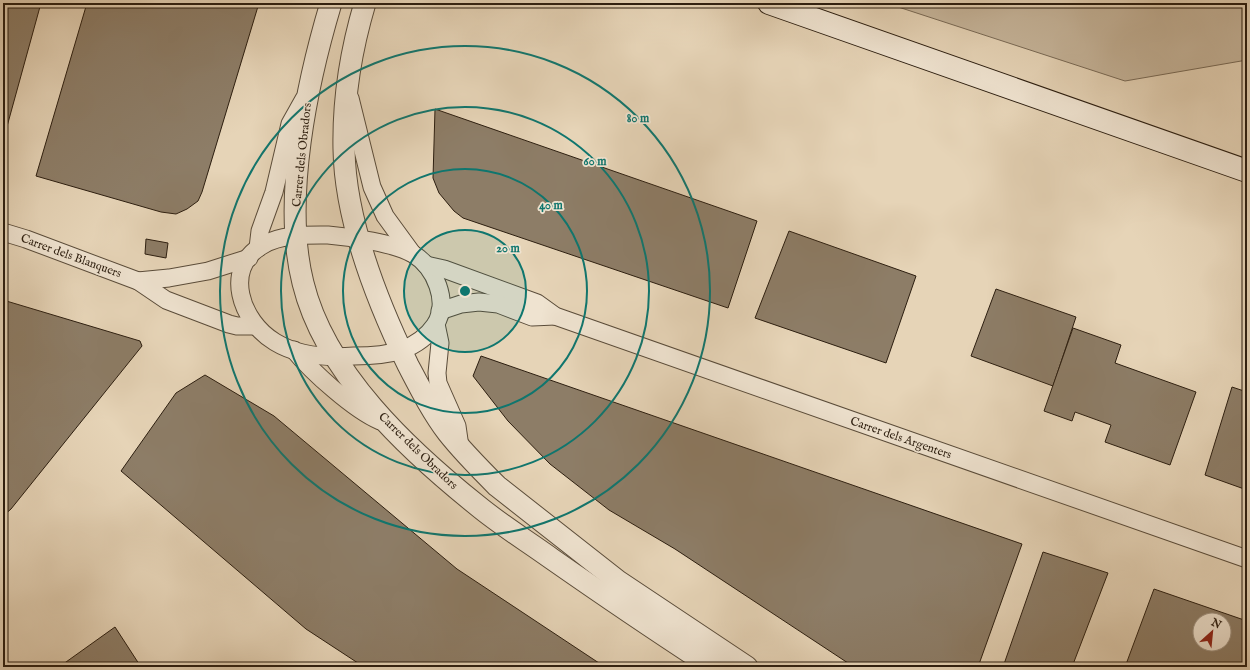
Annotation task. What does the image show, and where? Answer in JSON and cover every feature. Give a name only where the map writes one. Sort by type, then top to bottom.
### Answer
[{"type":"main road","points":[[769,3],[1247,170]]},
{"type":"street","name":"Carrer dels Obradors","points":[[331,3],[308,90],[299,160],[296,236],[302,281],[307,299],[324,338],[348,376],[388,424],[434,470],[479,508],[622,608],[712,667]]},
{"type":"street","points":[[365,3],[347,87],[344,150],[347,187],[359,240],[378,299],[421,391],[437,418],[460,447],[498,486],[539,520],[627,586],[747,667]]},
{"type":"street","points":[[347,87],[372,187],[385,216],[412,253],[426,265],[438,285],[440,343],[436,373],[438,382],[457,426],[460,447]]},
{"type":"street","name":"Carrer dels Obradors","points":[[308,90],[290,124],[274,192],[254,253],[242,274],[240,287],[241,299],[245,311],[255,326],[274,341],[294,350],[311,355],[336,357],[368,356],[401,350],[424,338],[438,317]]},
{"type":"street","name":"Carrer dels Blanquers","points":[[7,235],[138,281],[166,300],[229,324],[237,326],[255,326]]},
{"type":"street","name":"Carrer dels Blanquers","points":[[138,281],[169,278],[208,271],[254,253],[276,240],[296,236],[328,235],[383,244],[412,253]]},
{"type":"street","name":"Carrer dels Argenters","points":[[426,265],[444,269],[537,303],[555,316],[1247,559]]},
{"type":"street","name":"Carrer dels Argenters","points":[[438,317],[461,304],[479,302],[498,304],[532,317],[555,316]]},
{"type":"street","points":[[294,350],[314,373],[366,414],[388,424]]},
{"type":"street","points":[[627,586],[634,605],[730,667]]},
{"type":"shaded area","points":[[886,3],[1247,3],[1247,60],[1125,81]]},
{"type":"building","points":[[3,3],[41,3],[3,141]]},
{"type":"building","points":[[87,3],[259,3],[202,192],[198,201],[187,209],[176,214],[161,212],[36,176]]},
{"type":"building","points":[[435,109],[757,221],[728,308],[463,218],[454,211],[439,193],[433,178]]},
{"type":"building","points":[[789,231],[916,276],[886,363],[755,318]]},
{"type":"building","points":[[146,239],[168,243],[166,258],[145,254]]},
{"type":"building","points":[[996,289],[1076,317],[1053,386],[971,356]]},
{"type":"building","points":[[3,300],[140,341],[142,346],[11,509],[3,516]]},
{"type":"building","points":[[1073,328],[1121,345],[1115,363],[1196,392],[1170,465],[1105,442],[1111,425],[1075,412],[1072,421],[1044,411]]},
{"type":"building","points":[[481,356],[1022,544],[978,667],[854,667],[675,549],[609,510],[550,464],[508,421],[473,376]]},
{"type":"building","points":[[205,375],[274,416],[457,569],[605,667],[364,667],[306,629],[121,471],[176,393]]},
{"type":"building","points":[[1232,387],[1247,392],[1247,490],[1205,475]]},
{"type":"building","points":[[1043,552],[1108,573],[1072,667],[1003,667]]},
{"type":"building","points":[[1154,589],[1221,612],[1192,612],[1192,652],[1232,652],[1232,616],[1247,621],[1247,667],[1125,667]]},
{"type":"building","points":[[115,627],[141,667],[59,667]]}]
